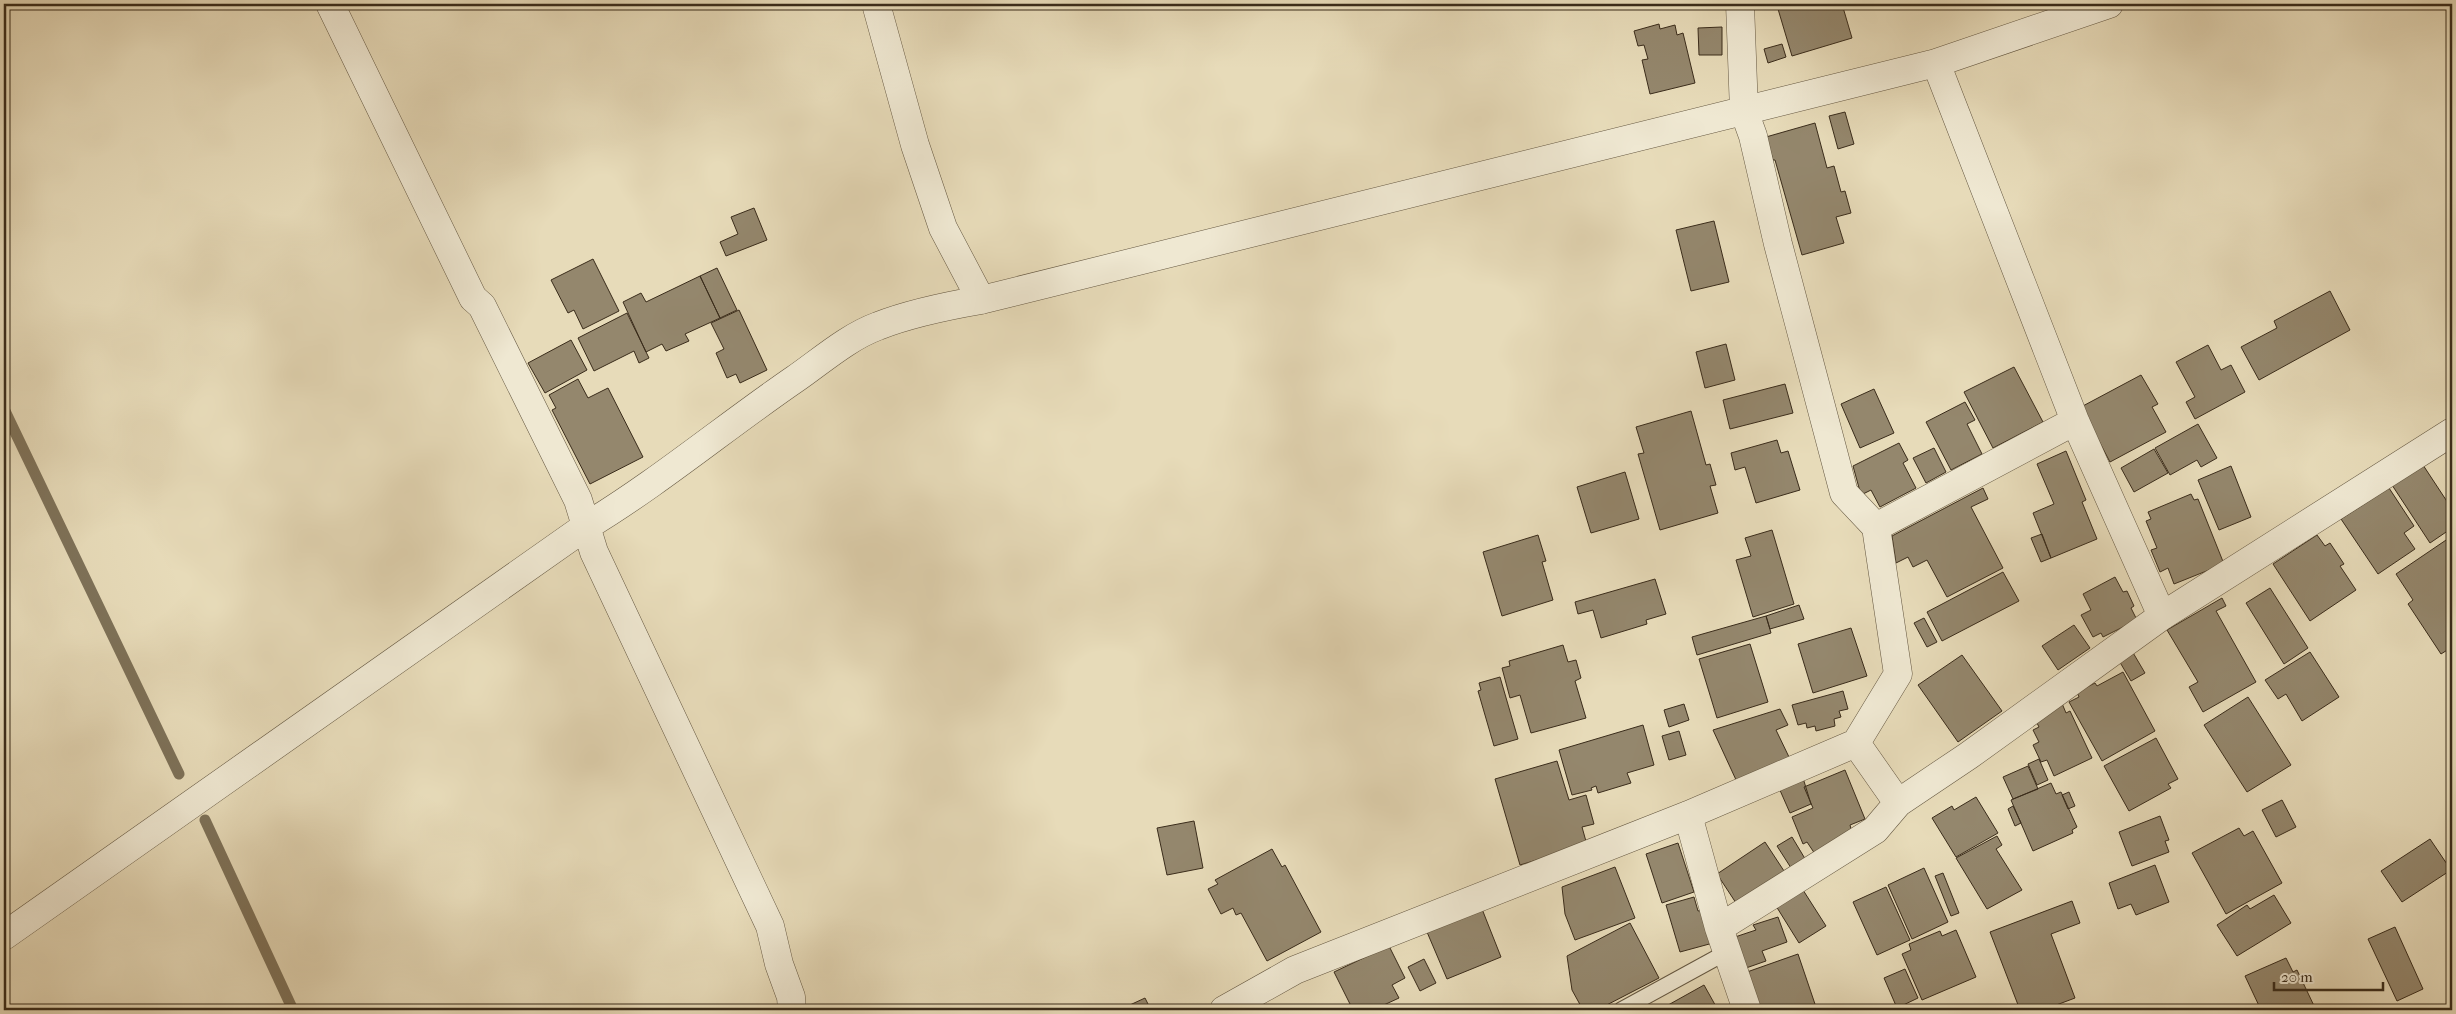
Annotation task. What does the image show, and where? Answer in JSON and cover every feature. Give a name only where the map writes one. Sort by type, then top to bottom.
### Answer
[{"type":"street","points":[[330,4],[473,298],[482,306],[578,500],[585,528],[594,552],[770,926],[779,964],[791,997],[792,1010]]},
{"type":"street","points":[[876,4],[915,145],[943,228],[981,300]]},
{"type":"street","points":[[1224,1010],[1295,970],[1688,815],[1856,743],[1898,674],[1876,527],[1844,493],[1778,244],[1753,136],[1744,111],[1740,4]]},
{"type":"street","points":[[4,936],[585,528],[610,513],[749,410],[838,349],[877,326],[942,307],[981,300],[1936,63],[2109,4]]},
{"type":"street","points":[[1936,63],[2075,421],[2162,616]]},
{"type":"street","points":[[1876,527],[2075,421]]},
{"type":"street","points":[[1723,940],[1875,830],[1898,803],[1968,756],[2162,616],[2452,432]]},
{"type":"street","points":[[1856,743],[1898,803]]},
{"type":"street","points":[[1688,815],[1723,940],[1747,1010]]},
{"type":"lane","points":[[1622,1010],[1723,940]]},
{"type":"building","points":[[1783,4],[1842,4],[1852,38],[1792,56],[1778,9],[1784,7]]},
{"type":"building","points":[[1659,24],[1660,29],[1675,25],[1677,35],[1683,33],[1695,83],[1650,94],[1642,60],[1648,59],[1644,45],[1638,46],[1634,31]]},
{"type":"building","points":[[1722,27],[1722,55],[1699,55],[1698,28]]},
{"type":"building","points":[[1782,44],[1786,57],[1768,63],[1764,49]]},
{"type":"building","points":[[1845,112],[1854,144],[1838,149],[1829,116]]},
{"type":"building","points":[[1815,123],[1827,168],[1834,166],[1841,192],[1845,191],[1851,213],[1836,217],[1844,243],[1802,255],[1775,160],[1773,160],[1766,137]]},
{"type":"building","points":[[754,208],[767,240],[726,256],[720,242],[738,234],[731,217]]},
{"type":"building","points":[[1714,221],[1729,282],[1691,291],[1676,230]]},
{"type":"building","points":[[593,259],[619,311],[583,329],[574,310],[568,313],[551,280]]},
{"type":"building","points":[[717,268],[737,310],[720,318],[700,276]]},
{"type":"building","points":[[700,276],[720,318],[685,334],[689,341],[666,351],[662,344],[646,352],[623,302],[641,293],[646,302]]},
{"type":"building","points":[[2330,291],[2350,330],[2259,380],[2241,347],[2277,328],[2274,321]]},
{"type":"building","points":[[739,310],[767,370],[740,383],[736,374],[727,378],[716,353],[724,349],[711,323]]},
{"type":"building","points":[[627,313],[649,358],[639,363],[634,351],[594,371],[578,338]]},
{"type":"building","points":[[571,340],[587,370],[545,393],[528,363]]},
{"type":"building","points":[[1726,344],[1735,380],[1705,388],[1696,352]]},
{"type":"building","points":[[2208,345],[2221,370],[2231,365],[2245,392],[2195,419],[2186,402],[2195,397],[2176,362]]},
{"type":"building","points":[[2014,367],[2043,422],[1993,448],[1964,392]]},
{"type":"building","points":[[2141,375],[2158,404],[2152,407],[2166,432],[2110,462],[2081,407]]},
{"type":"building","points":[[578,379],[588,398],[608,388],[643,457],[590,484],[552,410],[556,408],[549,395]]},
{"type":"building","points":[[1785,384],[1793,413],[1730,429],[1723,400]]},
{"type":"building","points":[[1874,389],[1894,433],[1860,448],[1841,404]]},
{"type":"building","points":[[1965,402],[1975,420],[1967,424],[1982,454],[1951,470],[1926,422]]},
{"type":"building","points":[[1691,411],[1706,465],[1710,464],[1716,485],[1710,486],[1718,513],[1660,530],[1638,454],[1644,453],[1636,427]]},
{"type":"building","points":[[2198,424],[2217,458],[2201,467],[2197,460],[2170,475],[2155,448]]},
{"type":"building","points":[[1777,440],[1781,453],[1788,451],[1800,490],[1756,503],[1745,467],[1735,470],[1731,453]]},
{"type":"building","points":[[1899,443],[1908,460],[1903,463],[1916,488],[1880,507],[1871,490],[1861,495],[1853,466]]},
{"type":"building","points":[[1934,448],[1946,472],[1926,483],[1913,458]]},
{"type":"building","points":[[2154,449],[2168,473],[2134,492],[2121,468]]},
{"type":"building","points":[[2066,451],[2086,500],[2082,502],[2097,539],[2051,558],[2033,513],[2054,504],[2037,464]]},
{"type":"building","points":[[2423,465],[2452,509],[2452,528],[2430,543],[2392,485]]},
{"type":"building","points":[[2231,466],[2251,517],[2219,530],[2198,480]]},
{"type":"building","points":[[1625,472],[1639,519],[1591,533],[1577,487]]},
{"type":"building","points":[[1983,488],[1988,499],[1971,507],[2003,568],[1947,597],[1927,560],[1913,567],[1908,557],[1896,563],[1892,536]]},
{"type":"building","points":[[2389,488],[2414,526],[2404,533],[2415,549],[2378,574],[2341,519]]},
{"type":"building","points":[[2191,494],[2194,500],[2198,499],[2224,564],[2174,584],[2168,568],[2160,572],[2151,550],[2157,548],[2146,521],[2151,519],[2148,512]]},
{"type":"building","points":[[1772,530],[1794,604],[1753,617],[1736,560],[1751,556],[1745,538]]},
{"type":"building","points":[[2042,534],[2051,558],[2041,562],[2031,538]]},
{"type":"building","points":[[1538,535],[1546,561],[1542,562],[1553,600],[1502,616],[1483,552]]},
{"type":"building","points":[[2317,535],[2325,546],[2330,543],[2344,564],[2340,566],[2356,590],[2310,621],[2273,564]]},
{"type":"building","points":[[2452,536],[2452,647],[2441,654],[2408,604],[2413,600],[2396,574]]},
{"type":"building","points":[[2003,572],[2019,601],[1942,641],[1927,612]]},
{"type":"building","points":[[2115,577],[2123,592],[2127,591],[2134,606],[2131,608],[2137,620],[2103,637],[2101,633],[2093,637],[2081,615],[2091,610],[2083,594]]},
{"type":"building","points":[[1655,579],[1666,614],[1646,620],[1647,624],[1601,638],[1593,610],[1578,614],[1575,602]]},
{"type":"building","points":[[2270,588],[2308,648],[2284,664],[2246,603]]},
{"type":"building","points":[[2222,598],[2226,606],[2216,611],[2256,682],[2203,712],[2189,687],[2198,682],[2167,630]]},
{"type":"building","points":[[1799,605],[1804,619],[1770,629],[1766,616]]},
{"type":"building","points":[[1766,616],[1771,633],[1697,655],[1692,637]]},
{"type":"building","points":[[1924,618],[1937,642],[1927,647],[1914,623]]},
{"type":"building","points":[[2074,625],[2090,648],[2058,670],[2042,646]]},
{"type":"building","points":[[1851,628],[1867,676],[1813,693],[1798,644]]},
{"type":"building","points":[[1750,644],[1768,702],[1717,718],[1699,659]]},
{"type":"building","points":[[1563,645],[1568,662],[1576,660],[1581,678],[1575,681],[1586,718],[1531,733],[1520,695],[1510,698],[1502,668],[1510,666],[1509,661]]},
{"type":"building","points":[[2132,651],[2145,673],[2131,681],[2118,659]]},
{"type":"building","points":[[2310,652],[2339,697],[2302,721],[2286,694],[2278,699],[2265,680]]},
{"type":"building","points":[[1962,655],[2002,711],[1958,742],[1918,685]]},
{"type":"building","points":[[2123,672],[2155,731],[2102,761],[2069,702],[2079,697],[2077,692],[2095,683],[2097,686]]},
{"type":"building","points":[[1500,677],[1518,739],[1494,746],[1478,691],[1481,690],[1479,683]]},
{"type":"building","points":[[1843,691],[1848,709],[1839,711],[1841,717],[1834,719],[1835,726],[1816,731],[1815,726],[1807,728],[1806,723],[1798,725],[1792,705]]},
{"type":"building","points":[[2248,697],[2291,765],[2247,792],[2204,725]]},
{"type":"building","points":[[2061,701],[2066,713],[2070,711],[2092,758],[2054,776],[2047,760],[2041,762],[2033,745],[2039,742],[2033,730],[2039,727],[2035,719]]},
{"type":"building","points":[[1684,704],[1689,720],[1669,727],[1664,710]]},
{"type":"building","points":[[1780,709],[1788,725],[1776,730],[1789,757],[1737,782],[1713,730]]},
{"type":"building","points":[[1643,725],[1654,765],[1627,773],[1631,783],[1598,793],[1596,786],[1591,788],[1592,790],[1572,795],[1559,750]]},
{"type":"building","points":[[1679,731],[1686,755],[1669,760],[1662,736]]},
{"type":"building","points":[[2156,738],[2178,779],[2168,784],[2171,788],[2129,811],[2104,766]]},
{"type":"building","points":[[2039,759],[2048,780],[2037,785],[2028,764]]},
{"type":"building","points":[[1557,761],[1569,800],[1586,795],[1594,824],[1582,827],[1587,845],[1520,865],[1495,779]]},
{"type":"building","points":[[2028,766],[2038,789],[2013,799],[2003,777]]},
{"type":"building","points":[[1845,770],[1865,819],[1850,825],[1851,829],[1815,854],[1807,842],[1803,844],[1792,817],[1813,808],[1804,787]]},
{"type":"building","points":[[1803,778],[1811,804],[1790,813],[1779,788]]},
{"type":"building","points":[[2051,783],[2056,794],[2061,792],[2077,827],[2072,830],[2073,833],[2033,851],[2011,800]]},
{"type":"building","points":[[2069,792],[2075,806],[2068,809],[2062,795]]},
{"type":"building","points":[[1976,797],[1998,833],[1956,857],[1932,818],[1952,806],[1954,810]]},
{"type":"building","points":[[2282,800],[2296,827],[2276,837],[2262,810]]},
{"type":"building","points":[[2013,806],[2021,823],[2015,826],[2008,809]]},
{"type":"building","points":[[2160,816],[2169,840],[2165,841],[2169,852],[2132,866],[2119,832]]},
{"type":"building","points":[[1194,821],[1203,868],[1167,875],[1157,828]]},
{"type":"building","points":[[2239,828],[2244,836],[2253,831],[2282,883],[2226,914],[2192,853]]},
{"type":"building","points":[[1997,836],[2002,845],[1996,849],[2022,890],[1987,909],[1956,858]]},
{"type":"building","points":[[1792,837],[1807,862],[1793,871],[1777,846]]},
{"type":"building","points":[[2430,839],[2451,870],[2402,902],[2381,871]]},
{"type":"building","points":[[1765,842],[1786,874],[1738,906],[1717,874]]},
{"type":"building","points":[[1678,843],[1694,892],[1662,903],[1646,854]]},
{"type":"building","points":[[1272,849],[1282,867],[1285,865],[1321,932],[1267,961],[1241,913],[1236,915],[1233,908],[1221,914],[1208,889],[1218,884],[1215,880]]},
{"type":"building","points":[[2155,865],[2169,902],[2136,915],[2131,904],[2118,909],[2109,883]]},
{"type":"building","points":[[1615,867],[1635,918],[1575,940],[1565,914],[1562,887]]},
{"type":"building","points":[[1924,868],[1948,922],[1912,939],[1888,885]]},
{"type":"building","points":[[1943,873],[1959,913],[1951,916],[1935,876]]},
{"type":"building","points":[[1886,887],[1910,940],[1877,955],[1853,902]]},
{"type":"building","points":[[1803,890],[1826,926],[1799,943],[1776,906]]},
{"type":"building","points":[[2274,895],[2291,923],[2237,956],[2217,925],[2247,905],[2250,909]]},
{"type":"building","points":[[1694,897],[1698,911],[1703,910],[1713,943],[1680,952],[1666,905]]},
{"type":"building","points":[[2072,901],[2080,923],[2051,934],[2075,998],[2043,1010],[2020,1010],[1990,932]]},
{"type":"building","points":[[1482,909],[1501,957],[1447,979],[1427,932]]},
{"type":"building","points":[[1778,917],[1787,942],[1762,951],[1766,961],[1746,968],[1735,937],[1756,930],[1753,925]]},
{"type":"building","points":[[1630,923],[1659,978],[1597,1010],[1583,1010],[1572,990],[1567,956]]},
{"type":"building","points":[[2395,927],[2423,989],[2397,1001],[2368,939]]},
{"type":"building","points":[[1956,930],[1976,977],[1922,1000],[1902,954],[1911,950],[1909,944],[1940,931],[1942,936]]},
{"type":"building","points":[[1389,946],[1405,978],[1392,985],[1399,998],[1373,1010],[1353,1010],[1334,972]]},
{"type":"building","points":[[1798,954],[1817,1010],[1760,1010],[1747,972]]},
{"type":"building","points":[[2286,958],[2293,972],[2297,970],[2316,1010],[2261,1010],[2245,976]]},
{"type":"building","points":[[1424,959],[1436,983],[1420,991],[1408,967]]},
{"type":"building","points":[[1905,969],[1918,998],[1897,1008],[1884,978]]},
{"type":"building","points":[[1704,985],[1718,1010],[1661,1009]]},
{"type":"building","points":[[1145,998],[1151,1010],[1119,1010]]},
{"type":"waterway","points":[[4,409],[179,774]]},
{"type":"waterway","points":[[205,820],[293,1010]]}]
